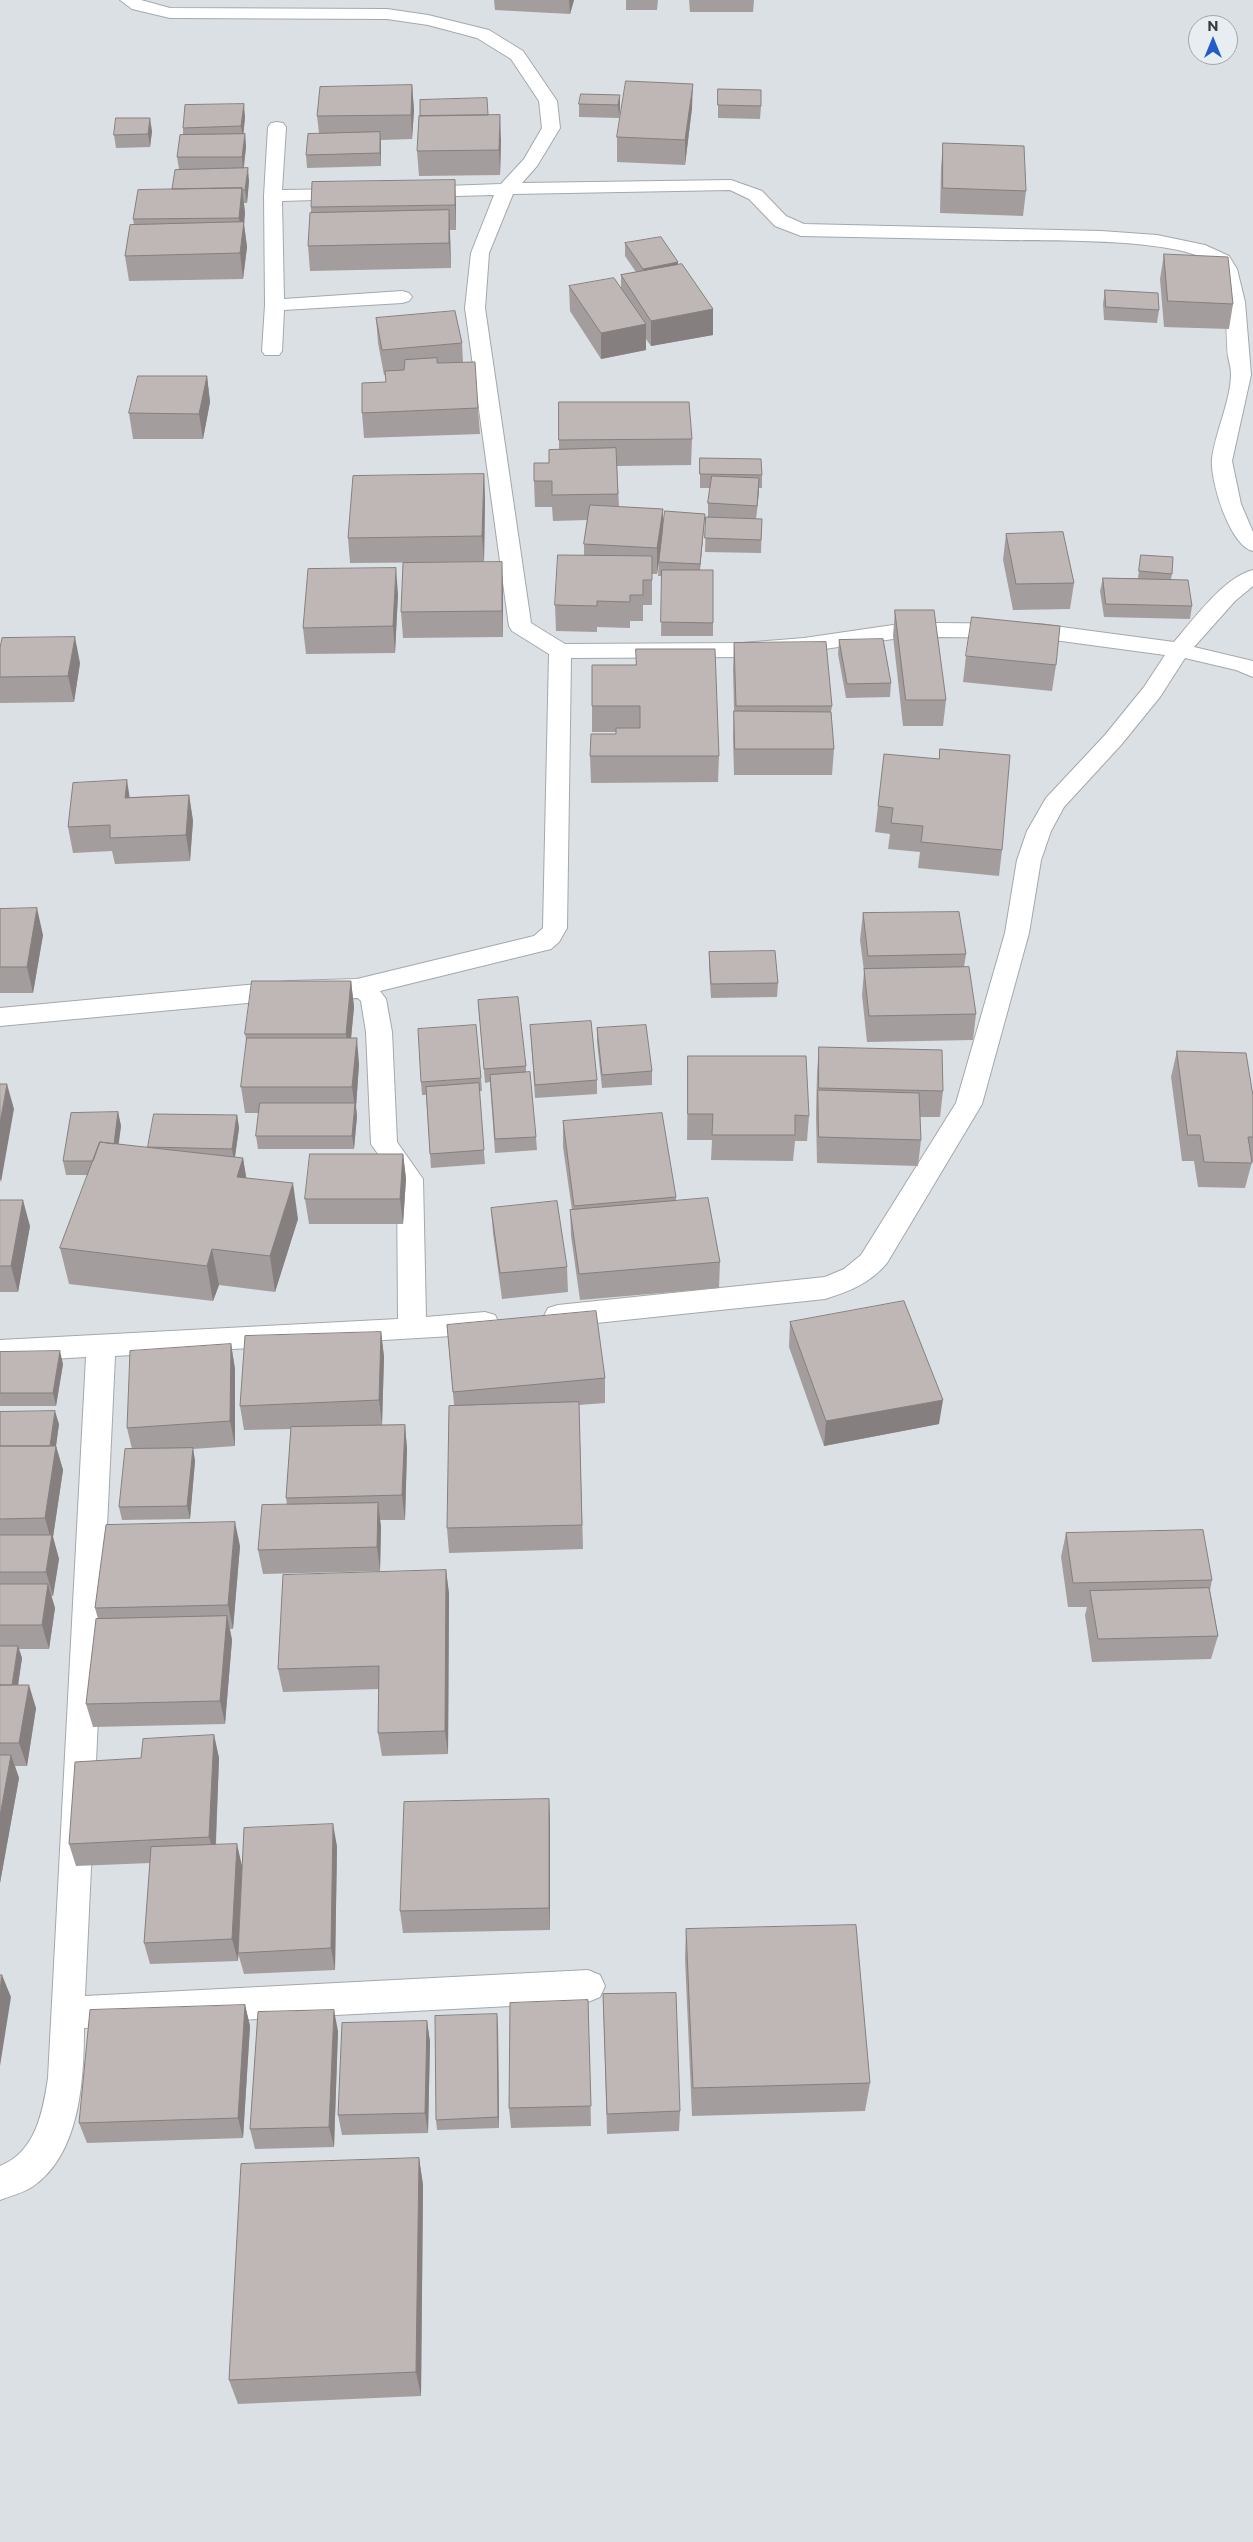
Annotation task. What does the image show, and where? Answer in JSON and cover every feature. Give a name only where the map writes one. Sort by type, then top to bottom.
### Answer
[{"type":"street","points":[[128,0],[138,5],[170,13],[387,14],[428,20],[483,34],[517,55],[548,101],[551,128],[531,162],[505,190],[480,253],[475,308],[520,626],[560,651],[742,650],[804,645],[894,632],[938,630],[1039,631],[1179,650],[1243,665],[1253,670]]},
{"type":"street","points":[[272,351],[275,306],[273,196],[277,127]]},
{"type":"street","points":[[399,193],[588,186],[731,185],[747,189],[762,198],[780,221],[801,230],[1102,237],[1157,241],[1198,249],[1222,260],[1228,269],[1235,302],[1241,375],[1222,461],[1231,504],[1242,533],[1253,545]]},
{"type":"street","points":[[273,196],[370,194]]},
{"type":"street","points":[[275,306],[402,297]]},
{"type":"street","points":[[536,1318],[825,1288],[847,1281],[865,1271],[877,1256],[970,1104],[1017,933],[1029,860],[1039,831],[1054,803],[1113,740],[1141,706],[1179,650],[1227,596],[1253,576]]},
{"type":"street","points":[[0,1017],[290,990],[357,988],[542,943],[555,928],[560,651]]},
{"type":"street","points":[[357,988],[367,992],[373,999],[379,1032],[384,1144],[410,1178],[412,1329]]},
{"type":"street","points":[[0,1351],[412,1329],[507,1321]]},
{"type":"street","points":[[0,2183],[21,2175],[42,2154],[54,2133],[67,2072],[67,2013],[101,1345]]},
{"type":"street","points":[[67,2013],[588,1986]]},
{"type":"building","points":[[626,81],[693,84],[685,140],[617,137]]},
{"type":"building","points":[[412,85],[411,115],[317,116],[320,87]]},
{"type":"building","points":[[718,89],[761,90],[761,106],[718,105]]},
{"type":"building","points":[[581,94],[620,95],[618,105],[579,104]]},
{"type":"building","points":[[487,98],[488,115],[420,116],[420,100]]},
{"type":"building","points":[[244,104],[241,126],[183,128],[185,105]]},
{"type":"building","points":[[500,115],[499,150],[417,151],[419,116]]},
{"type":"building","points":[[116,118],[150,118],[148,134],[114,135]]},
{"type":"building","points":[[380,132],[380,153],[306,155],[308,134]]},
{"type":"building","points":[[245,134],[242,157],[177,157],[180,135]]},
{"type":"building","points":[[943,143],[1024,146],[1026,191],[943,188]]},
{"type":"building","points":[[248,168],[245,190],[242,190],[242,188],[172,189],[175,170]]},
{"type":"building","points":[[455,180],[455,205],[311,207],[312,182]]},
{"type":"building","points":[[242,188],[239,218],[133,219],[138,190]]},
{"type":"building","points":[[449,210],[449,243],[308,246],[310,213]]},
{"type":"building","points":[[244,222],[240,253],[125,256],[130,225]]},
{"type":"building","points":[[661,237],[678,262],[643,269],[625,243]]},
{"type":"building","points":[[1164,254],[1228,257],[1233,304],[1168,301]]},
{"type":"building","points":[[682,264],[713,309],[651,321],[621,275]]},
{"type":"building","points":[[614,278],[646,324],[601,333],[569,286]]},
{"type":"building","points":[[1105,290],[1158,293],[1159,310],[1106,307]]},
{"type":"building","points":[[455,311],[462,343],[382,350],[376,318]]},
{"type":"building","points":[[437,358],[437,363],[475,362],[478,408],[362,413],[362,383],[386,382],[385,371],[404,370],[405,360]]},
{"type":"building","points":[[138,376],[207,376],[199,414],[129,413]]},
{"type":"building","points":[[559,402],[689,402],[692,439],[559,440]]},
{"type":"building","points":[[616,448],[618,494],[552,495],[552,481],[534,481],[534,463],[549,463],[549,450]]},
{"type":"building","points":[[700,458],[761,459],[762,475],[700,474]]},
{"type":"building","points":[[484,474],[482,536],[348,538],[353,476]]},
{"type":"building","points":[[712,476],[759,478],[757,506],[708,503]]},
{"type":"building","points":[[590,505],[663,509],[657,548],[584,544]]},
{"type":"building","points":[[665,511],[705,514],[700,564],[659,562]]},
{"type":"building","points":[[706,517],[762,519],[761,540],[705,538]]},
{"type":"building","points":[[1063,532],[1074,583],[1016,584],[1006,534]]},
{"type":"building","points":[[558,555],[652,556],[652,580],[643,580],[643,595],[630,595],[630,602],[597,601],[597,606],[555,605]]},
{"type":"building","points":[[1141,555],[1173,557],[1172,574],[1139,571]]},
{"type":"building","points":[[502,562],[502,611],[401,612],[403,563]]},
{"type":"building","points":[[396,568],[393,626],[303,628],[308,569]]},
{"type":"building","points":[[662,570],[713,570],[713,623],[661,622]]},
{"type":"building","points":[[1103,578],[1188,580],[1192,606],[1106,604]]},
{"type":"building","points":[[895,610],[934,610],[946,700],[906,700]]},
{"type":"building","points":[[972,617],[1060,626],[1056,665],[966,656]]},
{"type":"building","points":[[75,637],[68,676],[0,677],[2,638]]},
{"type":"building","points":[[883,639],[891,683],[847,684],[839,640]]},
{"type":"building","points":[[826,642],[832,706],[736,706],[734,643]]},
{"type":"building","points":[[636,649],[715,649],[719,756],[590,756],[591,734],[616,734],[616,728],[640,728],[640,706],[592,706],[592,665],[636,665]]},
{"type":"building","points":[[734,711],[831,712],[834,749],[735,749]]},
{"type":"building","points":[[940,749],[1010,755],[1002,850],[921,842],[923,826],[891,823],[893,808],[878,806],[884,754],[939,759]]},
{"type":"building","points":[[127,780],[125,798],[189,795],[186,835],[110,838],[110,825],[68,827],[73,783]]},
{"type":"building","points":[[37,908],[27,967],[0,967],[0,909]]},
{"type":"building","points":[[959,912],[966,954],[868,956],[863,913]]},
{"type":"building","points":[[775,951],[778,983],[711,984],[709,952]]},
{"type":"building","points":[[969,967],[976,1014],[869,1016],[864,969]]},
{"type":"building","points":[[252,981],[351,981],[346,1034],[245,1034]]},
{"type":"building","points":[[518,997],[526,1066],[484,1069],[478,1000]]},
{"type":"building","points":[[591,1021],[597,1080],[535,1085],[530,1025]]},
{"type":"building","points":[[476,1025],[481,1078],[421,1082],[418,1029]]},
{"type":"building","points":[[646,1025],[652,1071],[602,1075],[597,1028]]},
{"type":"building","points":[[247,1038],[357,1038],[352,1087],[241,1087]]},
{"type":"building","points":[[819,1047],[942,1050],[943,1091],[819,1088]]},
{"type":"building","points":[[1177,1051],[1246,1053],[1253,1096],[1253,1137],[1248,1137],[1252,1163],[1204,1162],[1200,1135],[1188,1135]]},
{"type":"building","points":[[688,1056],[806,1056],[809,1116],[795,1115],[795,1135],[712,1135],[713,1114],[688,1114]]},
{"type":"building","points":[[530,1072],[536,1137],[495,1139],[490,1075]]},
{"type":"building","points":[[479,1083],[484,1150],[430,1154],[426,1087]]},
{"type":"building","points":[[0,1084],[7,1084],[0,1123]]},
{"type":"building","points":[[818,1090],[919,1093],[921,1140],[819,1137]]},
{"type":"building","points":[[260,1103],[355,1103],[352,1136],[256,1136]]},
{"type":"building","points":[[118,1112],[114,1144],[100,1142],[93,1161],[63,1161],[71,1113]]},
{"type":"building","points":[[662,1113],[676,1197],[574,1206],[563,1121]]},
{"type":"building","points":[[154,1114],[237,1115],[232,1149],[148,1147]]},
{"type":"building","points":[[100,1142],[243,1158],[237,1177],[293,1183],[270,1256],[212,1249],[207,1266],[60,1248]]},
{"type":"building","points":[[310,1154],[403,1154],[400,1199],[305,1199]]},
{"type":"building","points":[[708,1198],[720,1262],[579,1274],[570,1210]]},
{"type":"building","points":[[0,1200],[23,1200],[11,1266],[0,1266]]},
{"type":"building","points":[[557,1201],[567,1267],[500,1273],[491,1208]]},
{"type":"building","points":[[904,1301],[943,1400],[826,1421],[790,1322]]},
{"type":"building","points":[[596,1311],[605,1378],[453,1392],[447,1325]]},
{"type":"building","points":[[381,1332],[379,1400],[240,1406],[245,1336]]},
{"type":"building","points":[[231,1344],[230,1421],[127,1428],[130,1351]]},
{"type":"building","points":[[60,1351],[53,1393],[0,1393],[0,1352]]},
{"type":"building","points":[[579,1402],[582,1525],[447,1528],[449,1406]]},
{"type":"building","points":[[55,1411],[50,1446],[0,1446],[0,1412]]},
{"type":"building","points":[[405,1425],[402,1495],[286,1498],[291,1427]]},
{"type":"building","points":[[0,1446],[56,1446],[45,1518],[0,1519]]},
{"type":"building","points":[[193,1448],[187,1506],[119,1507],[125,1449]]},
{"type":"building","points":[[378,1503],[377,1547],[258,1550],[262,1505]]},
{"type":"building","points":[[235,1522],[228,1605],[95,1608],[106,1525]]},
{"type":"building","points":[[1203,1530],[1212,1580],[1073,1583],[1066,1533]]},
{"type":"building","points":[[0,1535],[52,1535],[46,1572],[0,1572]]},
{"type":"building","points":[[446,1570],[445,1731],[378,1733],[379,1666],[278,1669],[283,1575]]},
{"type":"building","points":[[0,1584],[48,1584],[42,1625],[0,1625]]},
{"type":"building","points":[[1209,1588],[1218,1636],[1098,1639],[1090,1591]]},
{"type":"building","points":[[227,1616],[220,1701],[86,1704],[96,1619]]},
{"type":"building","points":[[0,1646],[18,1646],[12,1685],[0,1685]]},
{"type":"building","points":[[0,1685],[29,1685],[19,1743],[0,1743]]},
{"type":"building","points":[[214,1735],[209,1837],[69,1844],[75,1762],[141,1758],[143,1739]]},
{"type":"building","points":[[0,1755],[11,1755],[0,1816]]},
{"type":"building","points":[[549,1799],[549,1908],[400,1911],[404,1802]]},
{"type":"building","points":[[333,1824],[331,1948],[238,1953],[244,1828]]},
{"type":"building","points":[[237,1844],[232,1939],[144,1943],[151,1847]]},
{"type":"building","points":[[856,1925],[870,2083],[693,2088],[686,1929]]},
{"type":"building","points":[[676,1993],[680,2111],[607,2114],[603,1994]]},
{"type":"building","points":[[588,2000],[591,2106],[509,2108],[510,2003]]},
{"type":"building","points":[[245,2005],[238,2118],[79,2123],[90,2010]]},
{"type":"building","points":[[334,2010],[329,2127],[250,2129],[258,2012]]},
{"type":"building","points":[[497,2014],[498,2117],[436,2120],[435,2016]]},
{"type":"building","points":[[427,2021],[425,2113],[338,2115],[342,2023]]},
{"type":"building","points":[[419,2158],[416,2372],[229,2380],[241,2164]]}]
